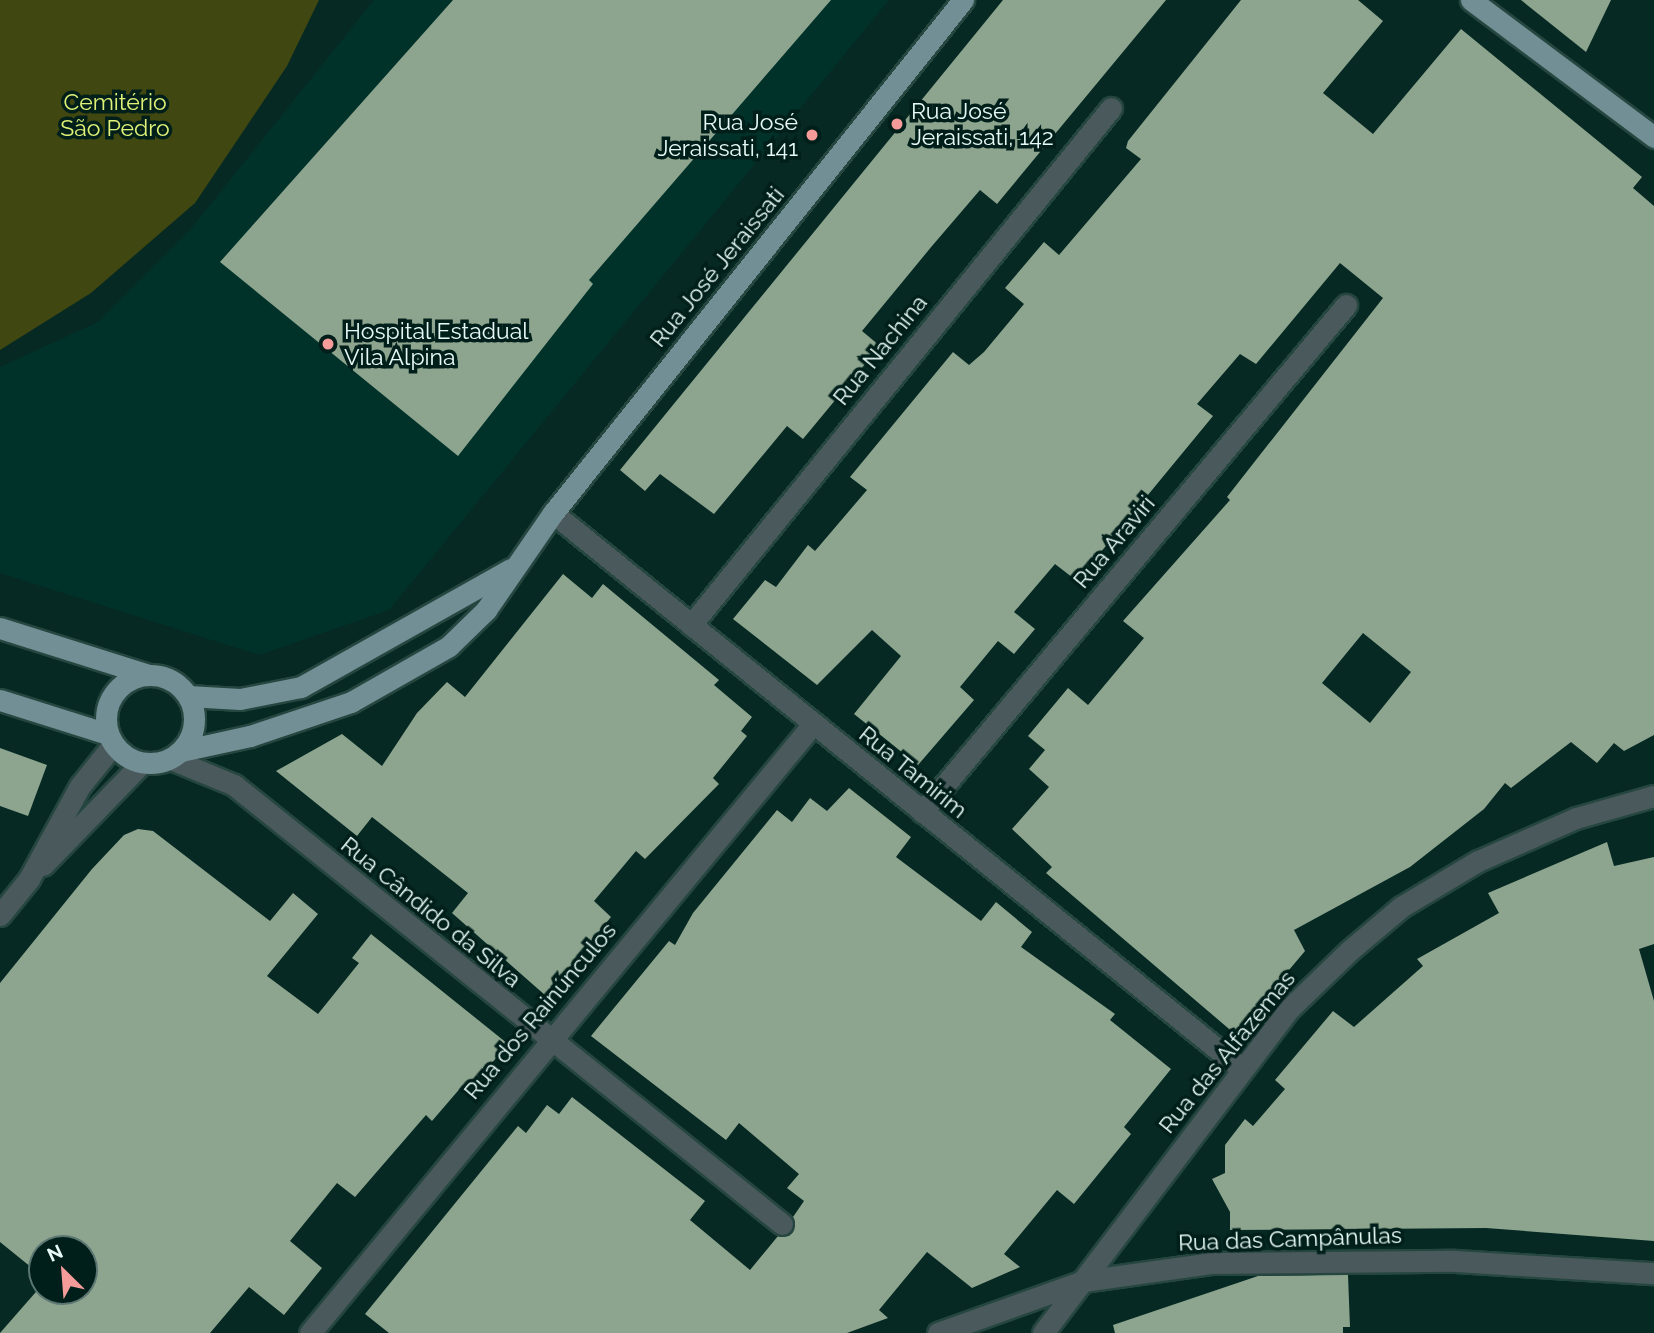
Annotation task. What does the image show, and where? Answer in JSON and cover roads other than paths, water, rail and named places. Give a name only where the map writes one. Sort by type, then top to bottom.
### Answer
[{"type":"main road","name":"Rua José Jeraissati","points":[[176,755],[250,736],[351,702],[449,646],[486,610],[512,568],[554,513],[963,0]]},
{"type":"main road","points":[[1471,0],[1654,137]]},
{"type":"main road","points":[[0,628],[149,675],[164,677],[188,696],[240,699],[301,687],[512,568]]},
{"type":"main road","points":[[111,740],[107,706],[113,694],[149,675]]},
{"type":"main road","points":[[0,700],[111,740],[142,763],[176,755],[195,724],[188,696]]},
{"type":"street","name":"Rua Nachina","points":[[691,625],[1111,108]]},
{"type":"street","name":"Rua Araviri","points":[[922,812],[1346,305]]},
{"type":"street","name":"Rua Tamirim","points":[[554,513],[812,725],[1242,1069]]},
{"type":"street","name":"Rua dos Rainúnculos","points":[[310,1333],[548,1041],[812,725]]},
{"type":"street","points":[[29,879],[80,786],[111,740]]},
{"type":"street","name":"Rua Cândido da Silva","points":[[176,755],[234,785],[548,1041],[782,1224]]},
{"type":"street","points":[[0,915],[29,879],[142,763]]},
{"type":"street","name":"Rua das Alfazemas","points":[[1043,1333],[1289,1009],[1401,907],[1478,860],[1576,818],[1654,796]]},
{"type":"street","name":"Rua das Campânulas","points":[[938,1333],[1083,1281],[1211,1263],[1455,1261],[1654,1273]]},
{"type":"place","name":"Rua José Jeraissati, 142","points":[[897,124]]},
{"type":"place","name":"Rua José Jeraissati, 141","points":[[812,135]]},
{"type":"place","name":"Hospital Estadual Vila Alpina","points":[[328,344]]},
{"type":"park label","name":"Cemitério São Pedro","points":[[115,115]]}]
